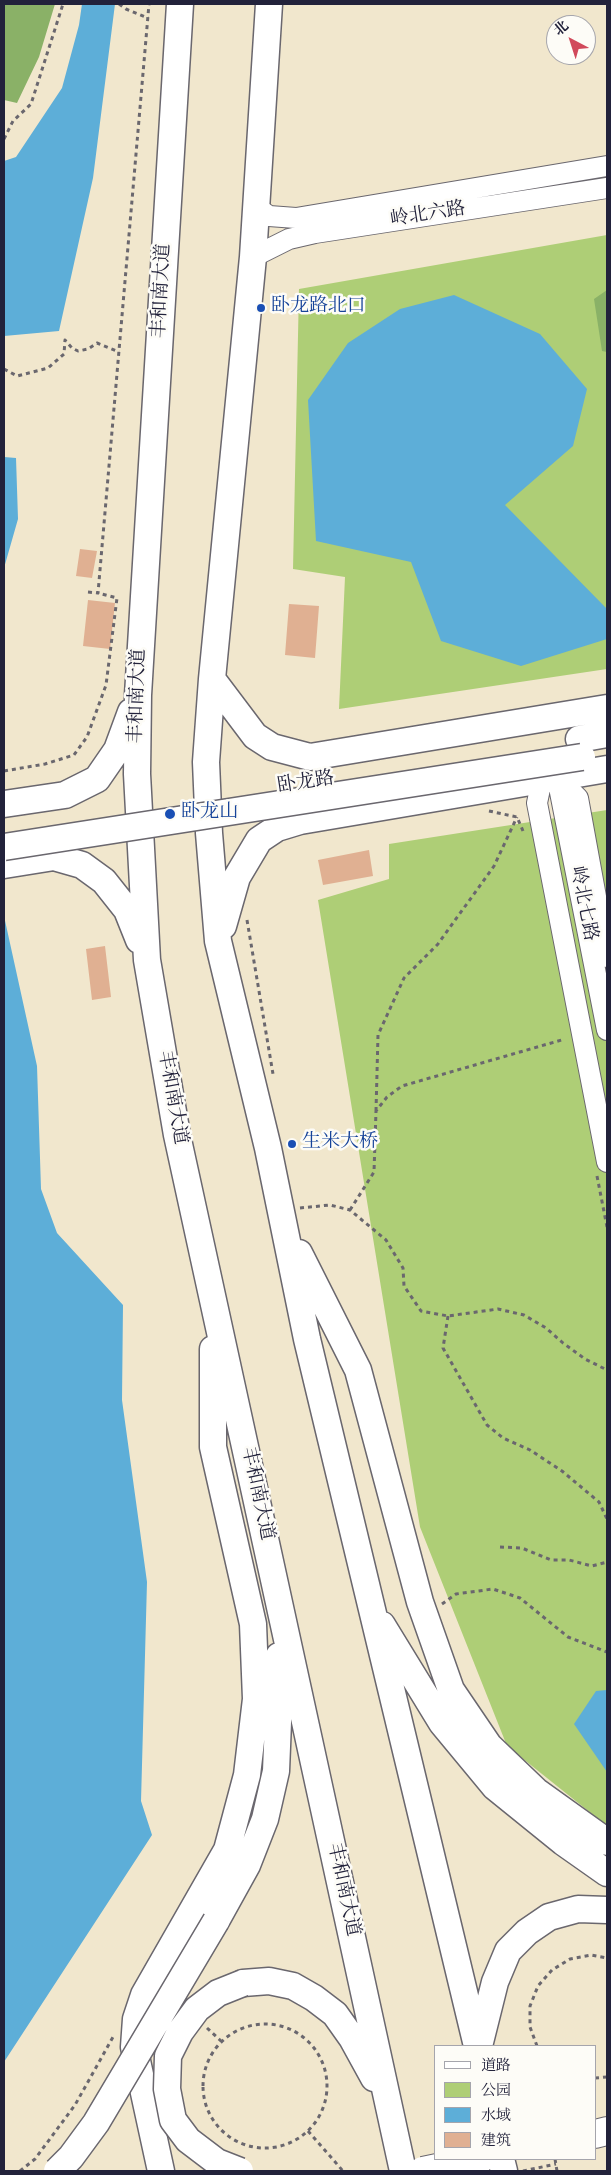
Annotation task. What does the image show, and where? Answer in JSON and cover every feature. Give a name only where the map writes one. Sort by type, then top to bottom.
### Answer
[{"type":"highway","points":[[423,2171],[475,2160]]},
{"type":"main road","name":"丰和南大道","points":[[180,4],[138,695],[137,774],[147,960],[177,1135],[403,2171]]},
{"type":"main road","points":[[269,4],[253,258],[212,679],[206,762],[209,834],[218,941],[290,1216],[307,1339],[478,2045]]},
{"type":"main road","name":"卧龙路","points":[[212,679],[255,736],[272,747],[310,757],[607,708]]},
{"type":"main road","points":[[4,804],[64,795],[96,779],[117,750],[138,695]]},
{"type":"main road","name":"卧龙路","points":[[4,846],[580,748],[607,734]]},
{"type":"main road","name":"卧龙路","points":[[4,831],[580,748],[607,752]]},
{"type":"main road","name":"卧龙路","points":[[218,941],[237,877],[259,840],[276,828],[300,821],[607,770]]},
{"type":"main road","points":[[4,865],[54,857],[82,865],[104,881],[127,910],[147,960]]},
{"type":"main road","points":[[290,1216],[358,1370],[425,1617],[452,1690],[489,1746],[536,1791],[607,1842]]},
{"type":"main road","points":[[161,2171],[134,2047],[136,2019],[144,1995],[227,1850],[247,1775],[256,1699],[253,1624],[213,1447],[213,1299]]},
{"type":"main road","points":[[57,2171],[96,2123],[216,1921],[247,1865],[265,1819],[276,1771],[280,1673],[268,1551]]},
{"type":"main road","points":[[370,1604],[442,1723],[495,1787],[563,1842],[607,1873]]},
{"type":"main road","points":[[478,2045],[495,1982],[508,1951],[527,1932],[549,1917],[578,1909],[607,1910]]},
{"type":"main road","points":[[240,2171],[216,2162],[188,2140],[174,2120],[167,2089],[168,2056],[180,2032],[198,2009],[218,1993],[243,1983],[269,1981],[293,1986],[314,1998],[335,2014],[352,2038],[388,2102]]},
{"type":"street","name":"岭北六路","points":[[256,207],[268,216],[296,218],[607,166]]},
{"type":"street","name":"岭北六路","points":[[253,258],[289,239],[315,233],[607,188]]},
{"type":"street","points":[[550,778],[578,798],[607,957]]},
{"type":"street","points":[[550,778],[607,1101]]},
{"type":"street","points":[[550,778],[537,804],[601,1166]]},
{"type":"street","name":"岭北七路","points":[[550,778],[607,1030]]},
{"type":"path","points":[[4,139],[13,121],[31,104],[62,4]]},
{"type":"path","points":[[119,4],[148,18]]},
{"type":"path","points":[[98,593],[149,4]]},
{"type":"path","points":[[4,369],[17,376],[48,368],[64,354],[65,340],[72,348],[78,351],[88,349],[97,343],[119,352]]},
{"type":"path","points":[[4,771],[45,764],[74,755],[87,737],[106,685],[117,598],[88,592]]},
{"type":"path","points":[[480,810],[517,816]]},
{"type":"path","points":[[517,816],[524,832]]},
{"type":"path","points":[[350,1210],[374,1172],[378,1035],[404,978],[438,944],[494,866],[517,816]]},
{"type":"path","points":[[246,917],[275,1082]]},
{"type":"path","points":[[376,1111],[387,1097],[402,1086],[568,1038],[570,1047]]},
{"type":"path","points":[[601,1166],[607,1227]]},
{"type":"path","points":[[290,1216],[330,1205],[350,1210],[386,1240],[403,1268],[404,1286],[421,1311],[448,1316],[498,1309],[524,1315],[546,1328],[585,1360],[607,1370]]},
{"type":"path","points":[[448,1316],[443,1348],[487,1426],[503,1438],[530,1450],[562,1471],[599,1502],[607,1519]]},
{"type":"path","points":[[500,1548],[522,1548],[551,1560],[569,1560],[592,1566],[607,1562]]},
{"type":"path","points":[[425,1617],[456,1594],[493,1589],[520,1598],[568,1638],[607,1652]]},
{"type":"path","points":[[537,2045],[530,2027],[530,2006],[538,1986],[552,1970],[570,1959],[591,1955],[607,1958]]},
{"type":"path","points":[[260,2024],[282,2026],[301,2035],[306,2040],[316,2051],[325,2071],[326,2092],[320,2113],[308,2130],[290,2142],[268,2148],[247,2146],[228,2136],[223,2131],[213,2120],[204,2101],[203,2079],[209,2059],[222,2041],[240,2029],[260,2024]]},
{"type":"path","points":[[20,2171],[35,2159],[75,2105],[118,2029]]},
{"type":"path","points":[[308,2130],[343,2171]]},
{"type":"path","points":[[555,2160],[557,2171]]},
{"type":"path","points":[[523,2171],[556,2164]]},
{"type":"green space","points":[[4,4],[55,4],[39,57],[17,103],[4,100]]},
{"type":"green space","points":[[607,235],[607,669],[339,709],[345,577],[293,569],[299,289]]},
{"type":"green space","points":[[607,290],[607,352],[602,351],[594,299]]},
{"type":"green space","points":[[607,810],[607,1826],[507,1746],[420,1527],[318,900],[389,879],[389,844]]},
{"type":"water","points":[[82,4],[115,4],[93,178],[59,331],[4,336],[4,161],[16,157],[62,88],[79,25]]},
{"type":"water","points":[[454,295],[540,334],[587,389],[573,446],[505,505],[607,609],[607,639],[521,666],[441,641],[411,562],[316,541],[308,400],[348,343],[400,309]]},
{"type":"water","points":[[4,457],[16,458],[18,519],[4,568]]},
{"type":"water","points":[[4,916],[37,1066],[41,1189],[57,1233],[123,1305],[122,1400],[147,1582],[141,1801],[152,1835],[4,2062]]},
{"type":"water","points":[[607,1690],[607,1772],[574,1724],[596,1691]]},
{"type":"building","points":[[80,549],[97,551],[92,578],[76,576]]},
{"type":"building","points":[[88,600],[115,603],[110,649],[83,646]]},
{"type":"building","points":[[289,604],[319,606],[315,658],[285,655]]},
{"type":"building","points":[[369,850],[373,876],[323,885],[318,860]]},
{"type":"building","points":[[105,946],[111,997],[92,1000],[86,949]]},
{"type":"place","name":"卧龙路北口","points":[[261,308]]},
{"type":"place","name":"卧龙山","points":[[170,814]]},
{"type":"place","name":"生米大桥","points":[[292,1144]]}]
